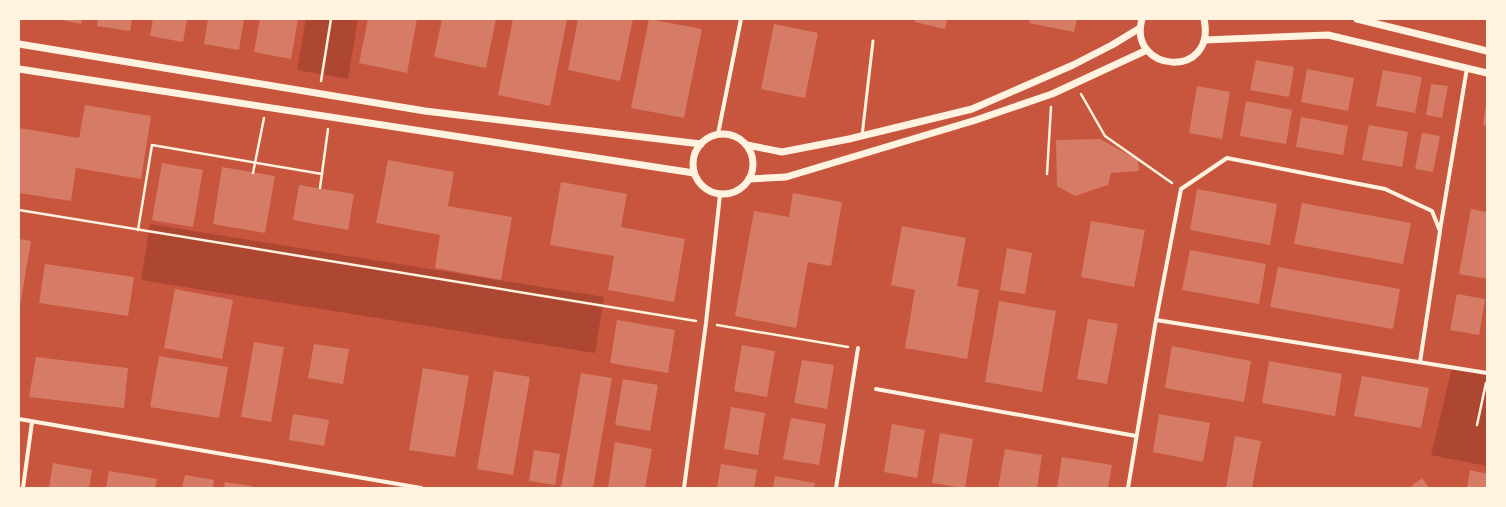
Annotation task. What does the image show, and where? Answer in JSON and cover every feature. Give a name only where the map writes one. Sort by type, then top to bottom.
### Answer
[{"type":"street","points":[[718,134],[741,19]]},
{"type":"street","points":[[1142,19],[1140,28],[1143,43],[1147,50],[1156,59],[1167,63],[1179,63],[1190,59],[1200,51],[1205,40],[1206,29],[1204,19]]},
{"type":"street","points":[[1357,19],[1487,50]]},
{"type":"street","points":[[747,146],[782,152],[862,136],[972,109],[1073,65],[1112,45],[1140,28]]},
{"type":"street","points":[[1205,40],[1328,35],[1487,74]]},
{"type":"street","points":[[19,44],[425,111],[701,144]]},
{"type":"street","points":[[749,180],[786,176],[857,156],[1052,94],[1147,50]]},
{"type":"street","points":[[1420,362],[1467,68]]},
{"type":"street","points":[[19,69],[694,173]]},
{"type":"street","points":[[718,134],[739,138],[747,146],[753,162],[749,180],[742,188],[731,194],[720,195],[708,191],[699,183],[694,173],[693,162],[695,153],[701,144],[718,134]]},
{"type":"street","points":[[1128,488],[1156,320],[1181,189],[1227,158],[1385,189],[1432,211],[1440,231]]},
{"type":"street","points":[[684,488],[706,323],[720,195]]},
{"type":"street","points":[[1156,320],[1487,373]]},
{"type":"street","points":[[836,488],[858,348]]},
{"type":"street","points":[[876,389],[1136,436]]},
{"type":"street","points":[[19,419],[421,488]]},
{"type":"street","points":[[23,488],[32,422]]},
{"type":"lane","points":[[862,136],[873,41]]},
{"type":"path","points":[[319,93],[331,19]]},
{"type":"path","points":[[1075,84],[1105,136],[1181,189]]},
{"type":"path","points":[[1046,174],[1052,94]]},
{"type":"path","points":[[253,173],[266,107]]},
{"type":"path","points":[[320,188],[330,116]]},
{"type":"path","points":[[138,230],[152,145],[322,174]]},
{"type":"path","points":[[19,210],[858,348]]},
{"type":"path","points":[[1477,425],[1487,377]]},
{"type":"shaded area","points":[[306,19],[358,19],[348,79],[297,70]]},
{"type":"shaded area","points":[[150,224],[604,297],[595,353],[141,280]]},
{"type":"shaded area","points":[[1452,368],[1487,373],[1487,466],[1431,455]]},
{"type":"building","points":[[57,19],[82,19],[81,24]]},
{"type":"building","points":[[98,19],[132,19],[130,31],[97,26]]},
{"type":"building","points":[[153,19],[187,19],[183,42],[150,36]]},
{"type":"building","points":[[208,19],[244,19],[239,50],[204,44]]},
{"type":"building","points":[[260,19],[298,19],[291,59],[254,52]]},
{"type":"building","points":[[368,19],[417,19],[407,73],[359,63]]},
{"type":"building","points":[[442,19],[496,19],[486,68],[434,57]]},
{"type":"building","points":[[513,19],[567,19],[550,106],[498,95]]},
{"type":"building","points":[[578,19],[633,19],[620,81],[568,70]]},
{"type":"building","points":[[649,19],[702,29],[684,118],[631,108]]},
{"type":"building","points":[[915,19],[947,19],[945,29],[915,22]]},
{"type":"building","points":[[1030,19],[1077,19],[1074,32],[1029,23]]},
{"type":"building","points":[[774,24],[818,33],[805,98],[761,89]]},
{"type":"building","points":[[1256,60],[1294,67],[1289,97],[1250,90]]},
{"type":"building","points":[[1307,69],[1354,78],[1348,111],[1301,102]]},
{"type":"building","points":[[1383,70],[1422,77],[1415,113],[1376,106]]},
{"type":"building","points":[[1431,84],[1448,86],[1442,118],[1426,115]]},
{"type":"building","points":[[1197,86],[1230,92],[1222,139],[1189,133]]},
{"type":"building","points":[[1246,101],[1292,110],[1286,144],[1240,136]]},
{"type":"building","points":[[1487,104],[1487,126],[1483,125]]},
{"type":"building","points":[[85,105],[151,116],[141,179],[76,168],[71,201],[19,193],[19,128],[79,138]]},
{"type":"building","points":[[1301,117],[1348,126],[1343,155],[1296,147]]},
{"type":"building","points":[[1369,125],[1408,132],[1402,167],[1362,160]]},
{"type":"building","points":[[1422,133],[1440,136],[1433,172],[1415,169]]},
{"type":"building","points":[[1100,139],[1138,160],[1139,171],[1111,173],[1108,185],[1075,196],[1057,186],[1056,140]]},
{"type":"building","points":[[388,160],[454,172],[448,206],[512,217],[501,280],[435,268],[440,235],[376,223]]},
{"type":"building","points":[[162,163],[203,170],[193,227],[152,220]]},
{"type":"building","points":[[222,167],[275,176],[265,233],[213,224]]},
{"type":"building","points":[[561,182],[627,194],[621,227],[685,239],[674,302],[608,290],[614,256],[550,245]]},
{"type":"building","points":[[299,185],[354,194],[348,230],[293,220]]},
{"type":"building","points":[[1197,189],[1277,204],[1270,245],[1190,230]]},
{"type":"building","points":[[793,193],[842,202],[831,266],[808,262],[796,328],[735,316],[754,211],[789,217]]},
{"type":"building","points":[[1302,203],[1411,223],[1403,264],[1294,244]]},
{"type":"building","points":[[1471,209],[1487,212],[1487,279],[1459,274]]},
{"type":"building","points":[[1091,221],[1145,230],[1134,287],[1081,277]]},
{"type":"building","points":[[902,226],[966,238],[957,286],[979,290],[967,359],[905,348],[915,290],[891,285]]},
{"type":"building","points":[[19,239],[31,241],[20,306],[19,306]]},
{"type":"building","points":[[1007,248],[1032,253],[1025,294],[1000,290]]},
{"type":"building","points":[[1190,250],[1266,264],[1259,304],[1182,290]]},
{"type":"building","points":[[45,264],[134,277],[128,316],[39,303]]},
{"type":"building","points":[[1278,267],[1400,289],[1393,329],[1270,307]]},
{"type":"building","points":[[175,289],[233,300],[222,359],[164,348]]},
{"type":"building","points":[[1457,294],[1485,299],[1479,335],[1450,330]]},
{"type":"building","points":[[999,301],[1056,311],[1042,392],[985,382]]},
{"type":"building","points":[[1088,319],[1118,324],[1107,384],[1077,379]]},
{"type":"building","points":[[617,320],[675,330],[668,373],[610,363]]},
{"type":"building","points":[[254,342],[284,347],[271,422],[241,417]]},
{"type":"building","points":[[314,344],[349,349],[343,384],[308,378]]},
{"type":"building","points":[[742,345],[775,351],[767,397],[734,391]]},
{"type":"building","points":[[1172,346],[1251,361],[1244,402],[1165,388]]},
{"type":"building","points":[[159,356],[228,367],[219,418],[150,407]]},
{"type":"building","points":[[36,357],[128,368],[124,408],[29,397]]},
{"type":"building","points":[[802,360],[834,365],[827,409],[794,403]]},
{"type":"building","points":[[1269,361],[1342,374],[1335,416],[1262,403]]},
{"type":"building","points":[[423,368],[469,376],[455,457],[409,450]]},
{"type":"building","points":[[494,371],[530,377],[513,475],[477,469]]},
{"type":"building","points":[[581,373],[612,378],[593,488],[561,488]]},
{"type":"building","points":[[1362,376],[1429,388],[1421,428],[1354,416]]},
{"type":"building","points":[[623,379],[658,385],[650,431],[615,425]]},
{"type":"building","points":[[731,407],[765,413],[758,455],[724,449]]},
{"type":"building","points":[[293,414],[329,420],[324,446],[289,440]]},
{"type":"building","points":[[1159,414],[1210,423],[1203,462],[1153,452]]},
{"type":"building","points":[[791,418],[826,424],[819,465],[783,459]]},
{"type":"building","points":[[892,424],[925,430],[917,478],[884,472]]},
{"type":"building","points":[[940,433],[973,439],[965,488],[932,483]]},
{"type":"building","points":[[1235,436],[1261,441],[1252,488],[1226,488]]},
{"type":"building","points":[[615,442],[652,449],[645,488],[608,488]]},
{"type":"building","points":[[1005,449],[1042,455],[1037,488],[998,488]]},
{"type":"building","points":[[534,450],[560,454],[555,485],[529,481]]},
{"type":"building","points":[[1062,457],[1112,465],[1108,488],[1057,488]]},
{"type":"building","points":[[53,463],[92,470],[89,488],[49,488]]},
{"type":"building","points":[[721,464],[757,470],[754,488],[717,488]]},
{"type":"building","points":[[1470,470],[1487,474],[1487,488],[1467,488]]},
{"type":"building","points":[[109,471],[157,479],[155,488],[106,488]]},
{"type":"building","points":[[185,475],[214,480],[213,488],[182,488]]},
{"type":"building","points":[[775,476],[815,483],[814,488],[773,488]]},
{"type":"building","points":[[1422,478],[1429,488],[1409,488]]},
{"type":"building","points":[[225,482],[252,486],[252,488],[224,488]]}]
